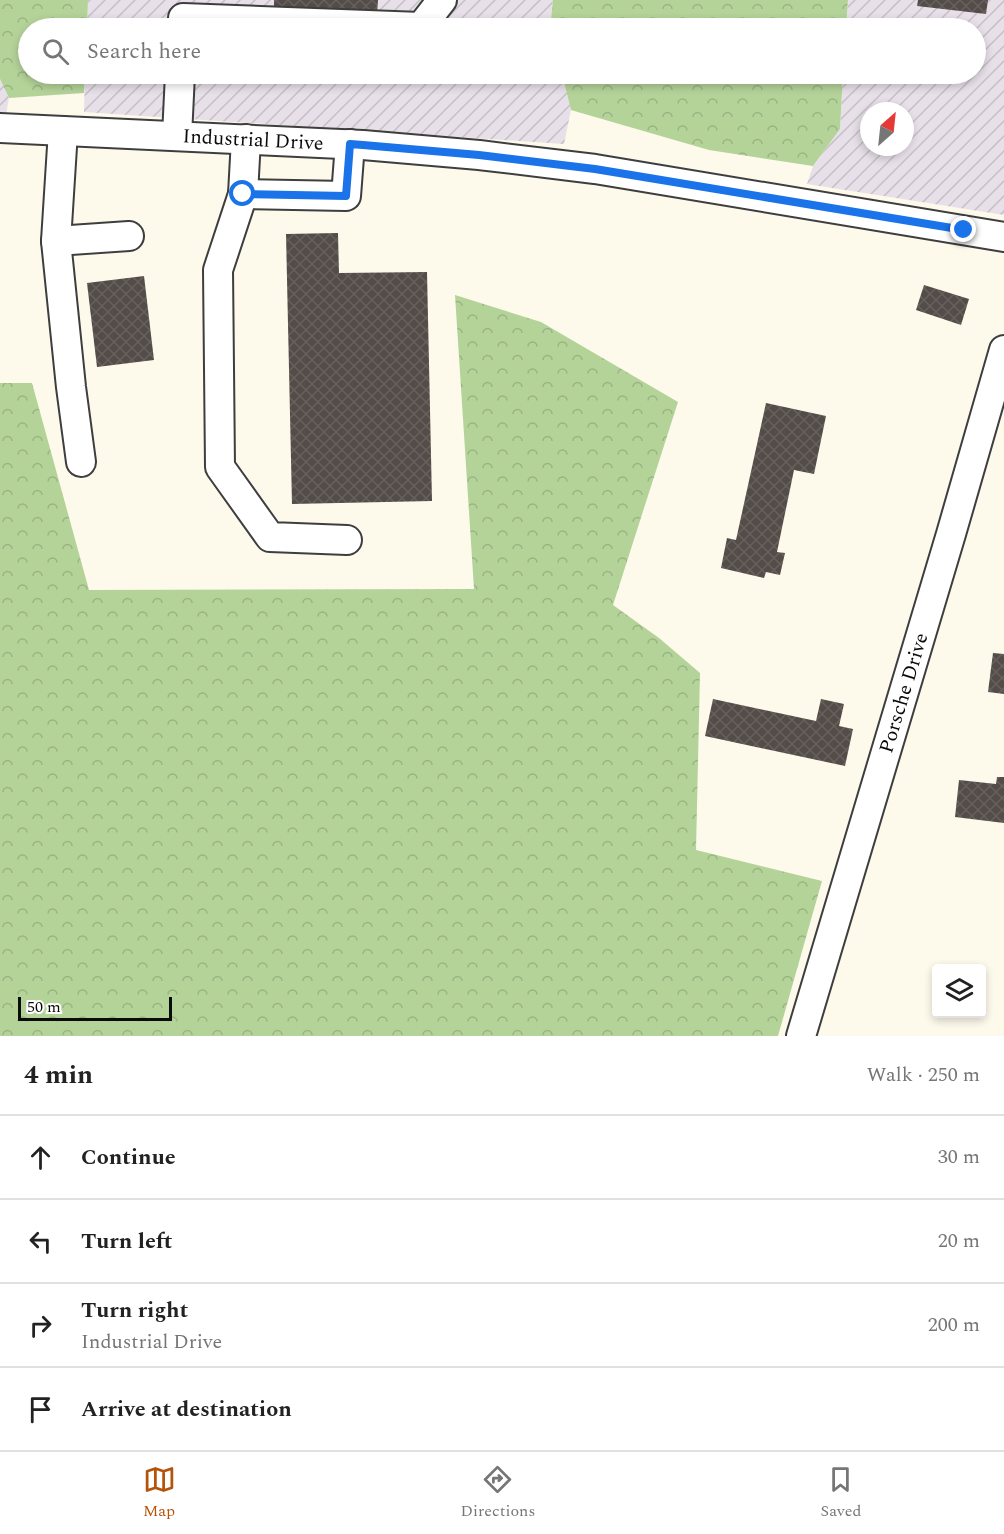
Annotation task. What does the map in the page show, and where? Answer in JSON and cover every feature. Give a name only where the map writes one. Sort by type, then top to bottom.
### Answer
[{"type":"street","points":[[428,18],[442,0]]},
{"type":"street","points":[[183,16],[226,18]]},
{"type":"street","points":[[177,136],[180,84]]},
{"type":"street","name":"Industrial Drive","points":[[0,128],[350,144],[479,155],[595,169],[1004,237]]},
{"type":"street","points":[[63,131],[56,241],[81,462]]},
{"type":"street","points":[[246,140],[243,194],[218,270],[220,467],[270,537],[347,540]]},
{"type":"street","points":[[243,194],[346,196],[350,144]]},
{"type":"street","points":[[56,241],[129,236]]},
{"type":"street","name":"Porsche Drive","points":[[801,1036],[1004,350]]},
{"type":"shaded area","points":[[88,0],[553,0],[551,18],[87,18]]},
{"type":"shaded area","points":[[848,0],[1004,0],[1004,215],[807,184],[813,166],[840,129],[842,84],[986,84],[986,18],[847,18]]},
{"type":"shaded area","points":[[0,79],[9,98],[6,115],[0,114]]},
{"type":"shaded area","points":[[85,84],[564,84],[571,110],[564,144],[84,112]]},
{"type":"green space","points":[[0,0],[88,0],[87,18],[18,18],[18,84],[84,84],[84,93],[9,98],[0,79]]},
{"type":"green space","points":[[553,0],[848,0],[847,18],[551,18]]},
{"type":"green space","points":[[564,84],[842,84],[840,129],[813,166],[709,150],[571,110]]},
{"type":"green space","points":[[455,295],[541,322],[678,402],[613,605],[659,638],[700,673],[696,850],[822,881],[778,1036],[0,1036],[0,383],[32,383],[89,590],[474,589]]},
{"type":"building","points":[[274,0],[378,0],[377,15],[274,11]]},
{"type":"building","points":[[918,0],[988,0],[986,14],[917,6]]},
{"type":"building","points":[[338,233],[339,273],[427,272],[432,501],[292,504],[286,234]]},
{"type":"building","points":[[144,276],[154,360],[97,367],[87,283]]},
{"type":"building","points":[[924,285],[969,299],[961,325],[916,310]]},
{"type":"building","points":[[766,403],[826,416],[814,474],[794,470],[777,552],[785,553],[780,575],[766,572],[764,578],[721,568],[727,538],[736,540]]},
{"type":"building","points":[[993,653],[1004,654],[1004,694],[988,692]]},
{"type":"building","points":[[713,699],[816,721],[821,699],[844,704],[839,726],[853,729],[845,766],[705,736]]},
{"type":"building","points":[[997,777],[1004,777],[1004,823],[955,817],[959,780],[996,784]]},
{"type":"route","points":[[243,194],[346,196],[350,144],[479,155],[595,169],[964,230]]}]
